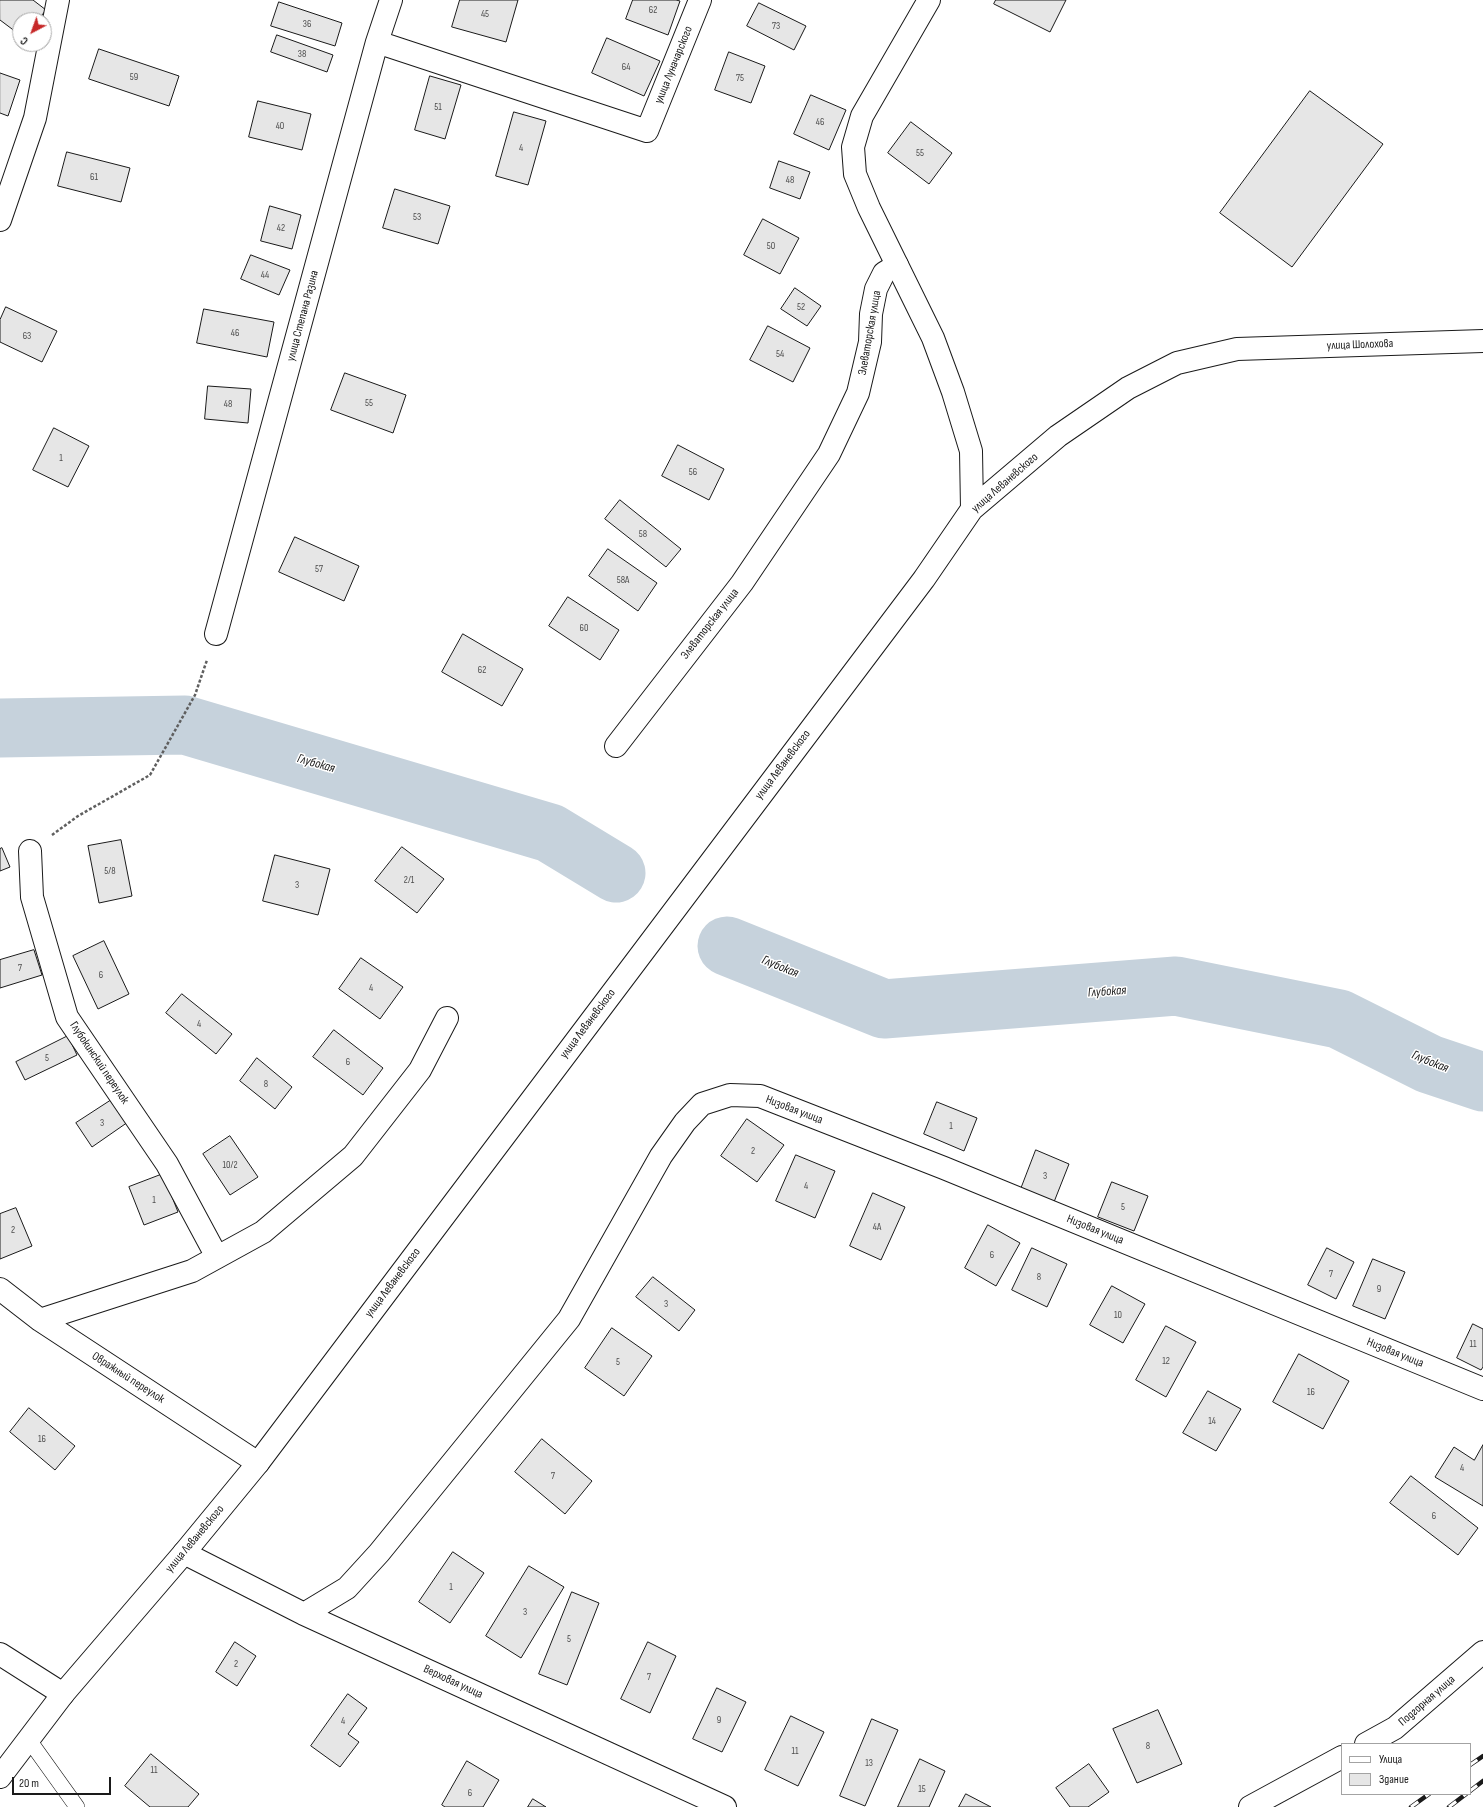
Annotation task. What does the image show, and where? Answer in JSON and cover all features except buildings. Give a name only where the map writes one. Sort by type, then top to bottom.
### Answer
[{"type":"street","points":[[0,220],[35,118],[58,0]]},
{"type":"street","name":"улица Степана Разина","points":[[216,634],[377,42],[391,0]]},
{"type":"street","name":"улица Луначарского","points":[[377,42],[647,131],[700,0]]},
{"type":"street","points":[[929,0],[862,116],[853,147],[855,174],[869,208],[933,338],[953,392],[971,451],[972,509]]},
{"type":"street","name":"Элеваторская улица","points":[[616,746],[742,583],[829,454],[858,393],[870,342],[876,288],[884,274],[897,265]]},
{"type":"street","name":"улица Шолохова","points":[[1237,349],[1483,341]]},
{"type":"street","name":"улица Леваневского","points":[[0,1777],[63,1694],[184,1553],[258,1463],[909,598],[972,509],[1058,436],[1128,388],[1177,364],[1237,349]]},
{"type":"street","name":"Глубокинский переулок","points":[[30,851],[32,897],[67,1017],[167,1164],[217,1257]]},
{"type":"street","points":[[40,1320],[192,1271],[263,1232],[353,1156],[420,1070],[447,1018]]},
{"type":"street","name":"Низовая улица","points":[[304,1614],[347,1588],[363,1571],[570,1319],[661,1156],[684,1122],[702,1104],[730,1095],[760,1096],[944,1168],[1483,1389]]},
{"type":"street","name":"Овражный переулок","points":[[0,1290],[40,1320],[258,1463]]},
{"type":"street","name":"Верховая улица","points":[[184,1553],[304,1614],[725,1807]]},
{"type":"street","name":"Подгорная улица","points":[[1368,1743],[1395,1728],[1483,1652]]},
{"type":"street","points":[[0,1654],[63,1694]]},
{"type":"street","points":[[1250,1807],[1341,1758]]},
{"type":"lane","points":[[29,1740],[76,1807]]},
{"type":"path","points":[[30,851],[78,816],[150,775],[195,695],[216,634]]},
{"type":"waterway","name":"Глубокая","points":[[0,728],[185,725],[550,833],[616,873]]},
{"type":"waterway","name":"Глубокая","points":[[727,946],[884,1009],[1176,986],[1339,1019],[1429,1064],[1483,1082]]},
{"type":"railway","points":[[1471,1764],[1483,1756]]},
{"type":"railway","points":[[1471,1790],[1483,1781]]},
{"type":"railway","points":[[1411,1807],[1428,1795]]},
{"type":"railway","points":[[1449,1807],[1465,1795]]}]
